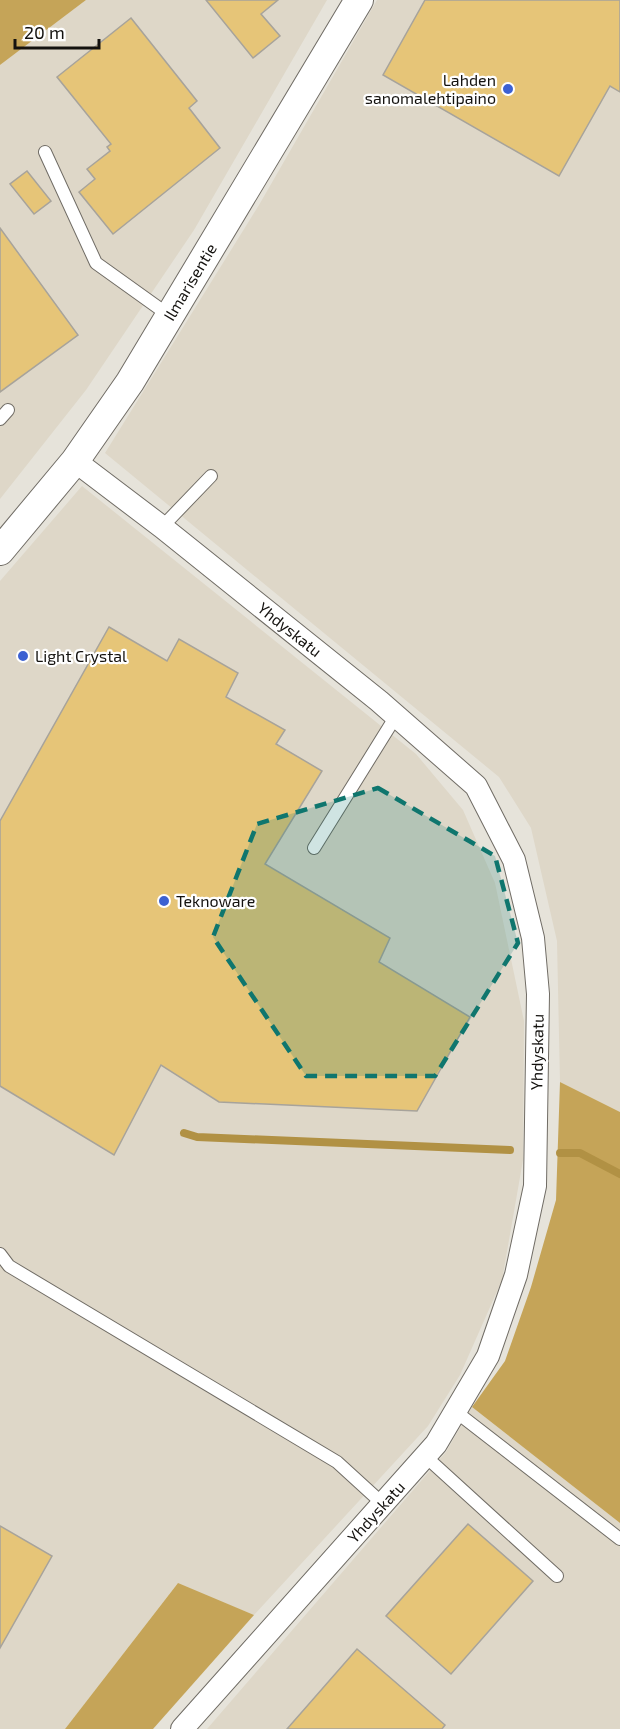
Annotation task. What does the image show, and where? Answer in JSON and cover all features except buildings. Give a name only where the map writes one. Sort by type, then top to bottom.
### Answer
[{"type":"street","name":"Ilmarisentie","points":[[0,551],[75,460],[130,382],[359,0]]},
{"type":"street","name":"Yhdyskatu","points":[[75,460],[162,527],[396,716],[476,786],[514,860],[533,938],[538,994],[535,1186],[516,1275],[488,1356],[436,1444],[182,1729]]},
{"type":"lane","points":[[45,152],[96,263],[170,316]]},
{"type":"lane","points":[[162,527],[211,476]]},
{"type":"lane","points":[[314,848],[396,716]]},
{"type":"lane","points":[[0,1254],[9,1266],[337,1462],[383,1504]]},
{"type":"lane","points":[[455,1411],[620,1539]]},
{"type":"lane","points":[[425,1456],[557,1576]]},
{"type":"highlighted area","points":[[378,788],[495,856],[518,943],[435,1076],[306,1076],[213,937],[257,824]]},
{"type":"shaded area","points":[[0,0],[86,0],[0,65]]},
{"type":"shaded area","points":[[86,0],[327,0],[194,230],[86,390],[0,499],[0,65]]},
{"type":"shaded area","points":[[377,0],[620,0],[620,1112],[560,1082],[557,941],[531,828],[499,777],[105,453],[259,205]]},
{"type":"shaded area","points":[[82,486],[416,754],[463,810],[495,883],[524,1021],[523,1160],[502,1280],[460,1375],[428,1426],[254,1615],[177,1584],[65,1729],[0,1729],[0,581]]},
{"type":"shaded area","points":[[560,1082],[620,1112],[620,1523],[472,1407],[505,1361],[531,1287],[556,1200]]},
{"type":"shaded area","points":[[472,1407],[620,1523],[620,1729],[207,1729],[446,1452]]},
{"type":"shaded area","points":[[178,1583],[254,1615],[153,1729],[65,1729]]},
{"type":"waterway","points":[[184,1133],[197,1137],[510,1150]]},
{"type":"waterway","points":[[560,1153],[580,1153],[620,1174]]},
{"type":"place","name":"Lahden sanomalehtipaino","points":[[508,89]]},
{"type":"place","name":"Light Crystal","points":[[23,656]]},
{"type":"place","name":"Teknoware","points":[[164,901]]}]
